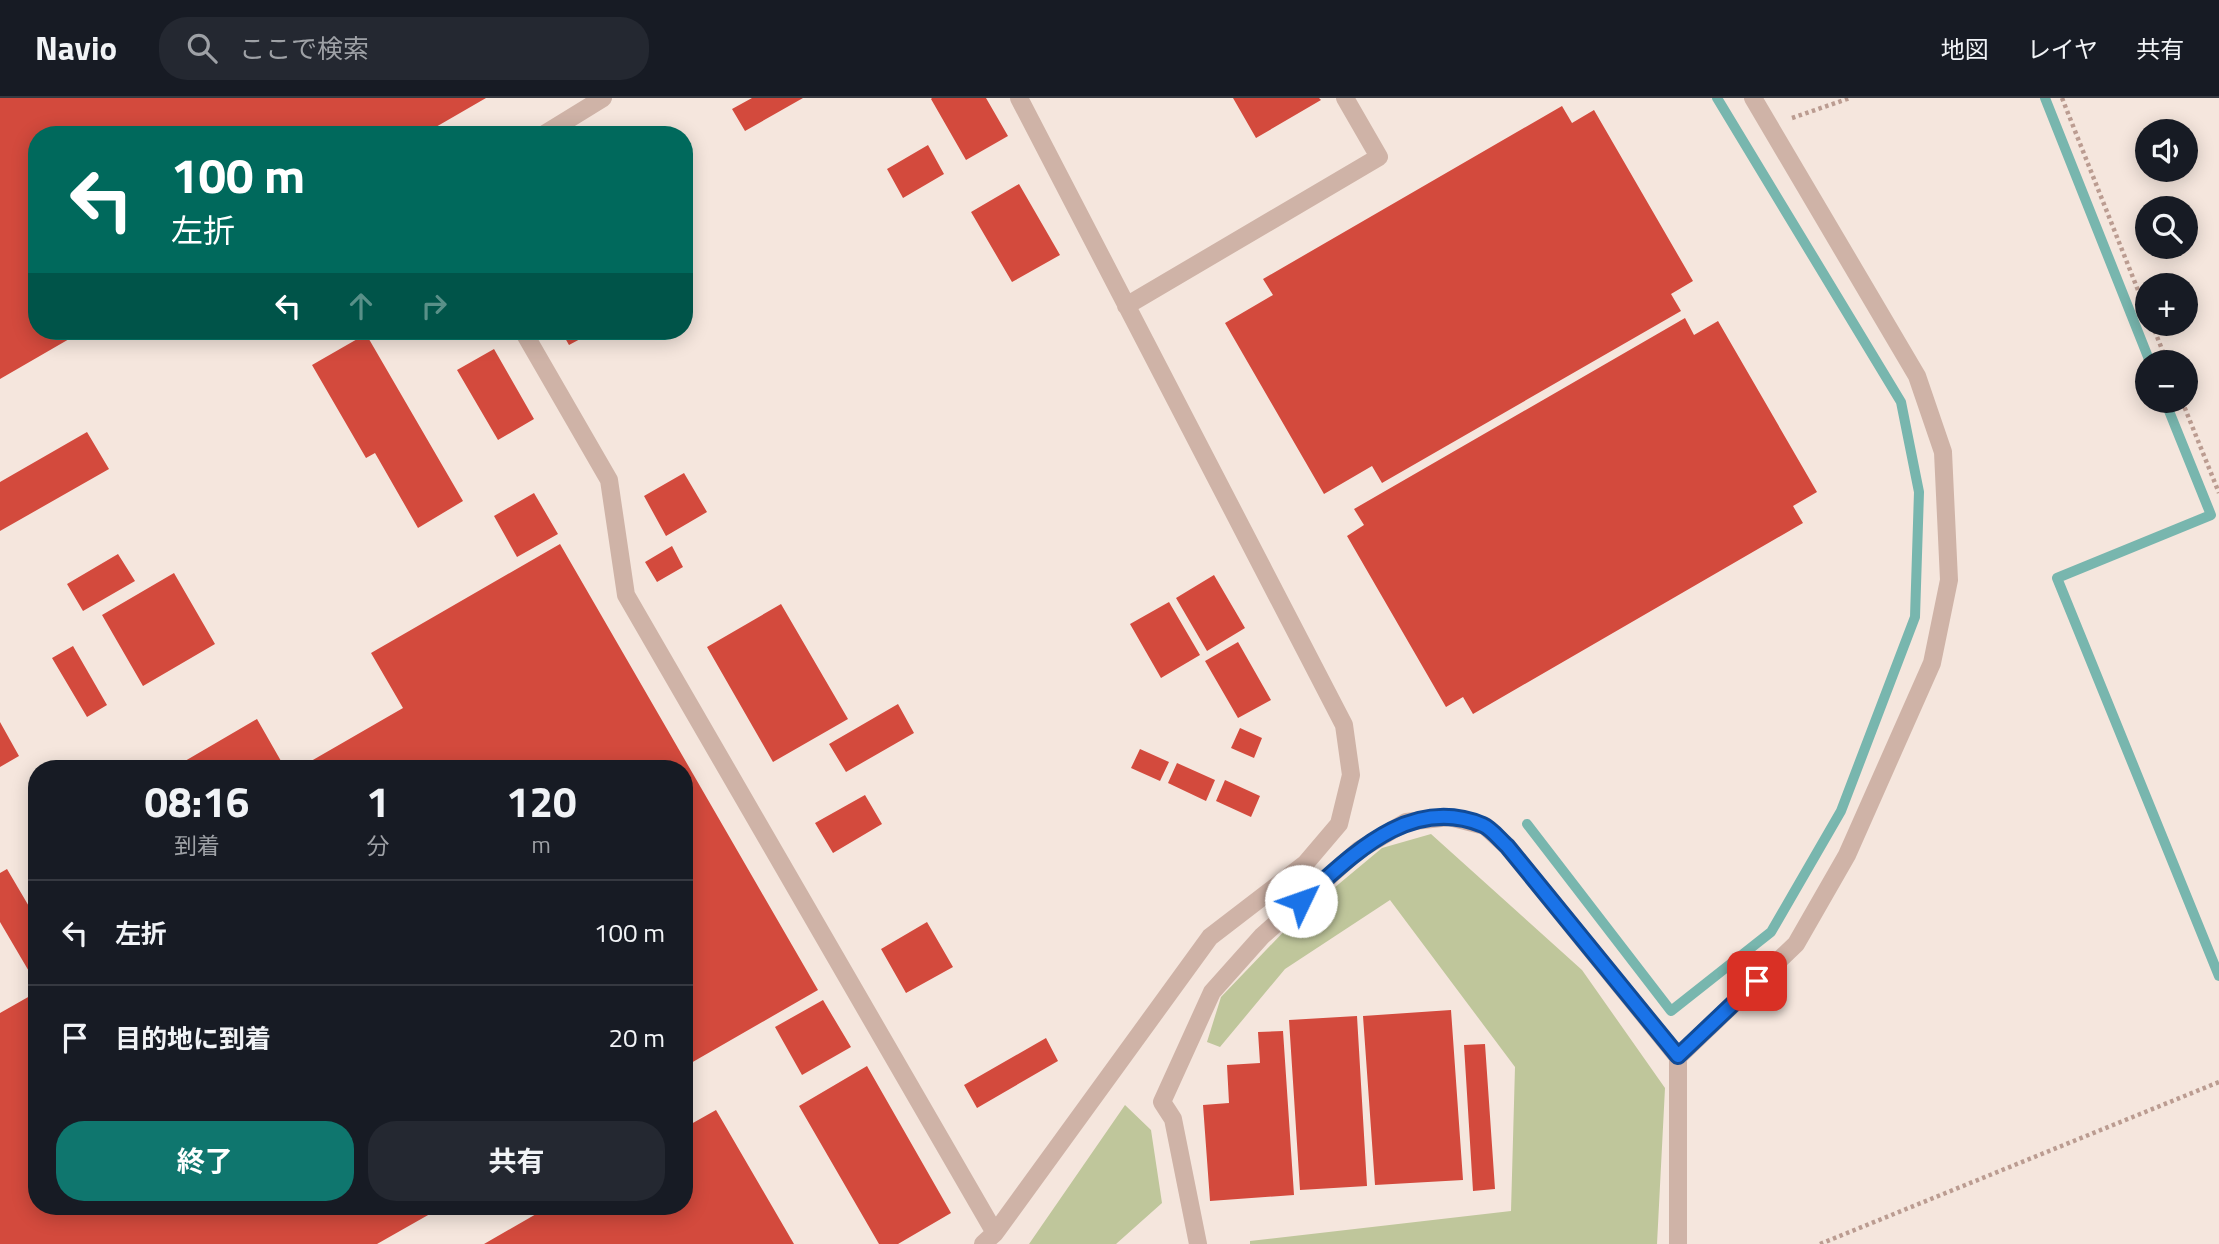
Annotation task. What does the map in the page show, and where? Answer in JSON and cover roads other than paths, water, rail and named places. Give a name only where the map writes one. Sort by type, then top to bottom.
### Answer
[{"type":"street","points":[[558,126],[603,98]]},
{"type":"street","points":[[528,340],[609,480],[626,595],[989,1239],[1210,937],[1305,864],[1339,824],[1351,775],[1344,725],[1019,98]]},
{"type":"street","points":[[1126,306],[1379,158],[1345,98]]},
{"type":"street","points":[[1678,1056],[1796,944],[1847,855],[1932,663],[1949,580],[1943,453],[1917,376],[1753,98]]},
{"type":"street","points":[[1198,1244],[1173,1119],[1162,1102],[1212,992],[1262,936],[1359,850],[1406,822],[1449,817],[1485,826],[1507,846],[1678,1056],[1678,1244]]},
{"type":"waterway","points":[[1527,824],[1671,1011],[1771,932],[1841,811],[1915,617],[1919,492],[1901,402],[1717,98]]},
{"type":"waterway","points":[[2045,98],[2145,350]]},
{"type":"waterway","points":[[2170,413],[2211,515],[2057,578],[2219,976]]}]
